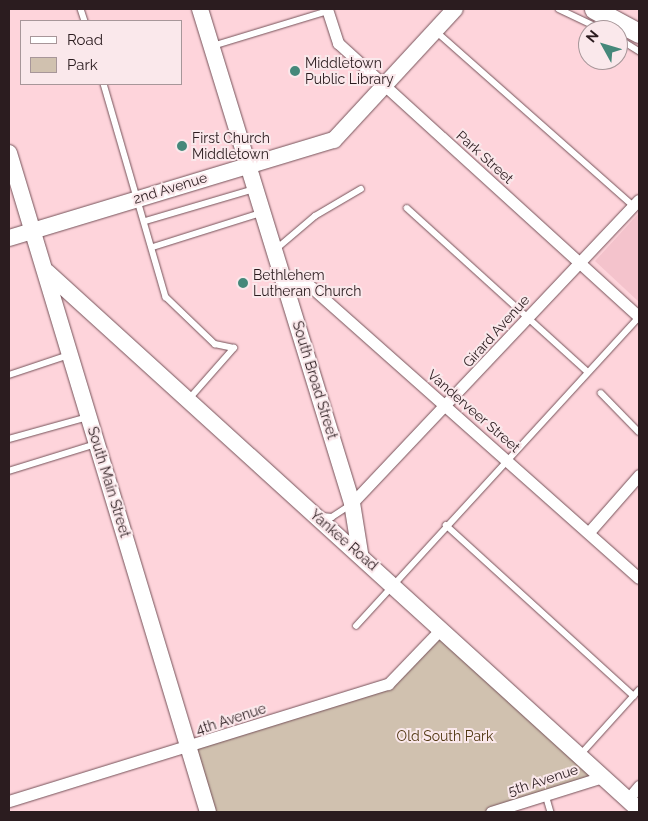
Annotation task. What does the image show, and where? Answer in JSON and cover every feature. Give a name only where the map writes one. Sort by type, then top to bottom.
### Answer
[{"type":"main road","points":[[595,9],[639,17]]},
{"type":"main road","points":[[595,9],[639,33]]},
{"type":"street","name":"South Broad Street","points":[[200,9],[352,503],[360,553]]},
{"type":"street","name":"2nd Avenue","points":[[9,238],[248,164],[334,140],[455,9]]},
{"type":"street","name":"Park Street","points":[[327,10],[338,43],[383,86],[639,317]]},
{"type":"street","name":"South Main Street","points":[[9,153],[47,272],[208,812]]},
{"type":"street","name":"Girard Avenue","points":[[352,503],[447,407],[579,262],[637,203]]},
{"type":"street","name":"Yankee Road","points":[[47,272],[315,515],[360,553],[634,804]]},
{"type":"street","name":"Vanderveer Street","points":[[283,276],[311,288],[506,458],[639,578]]},
{"type":"street","points":[[589,532],[639,476]]},
{"type":"street","name":"4th Avenue","points":[[9,801],[188,749],[388,684],[441,628]]},
{"type":"street","name":"5th Avenue","points":[[491,812],[603,777]]},
{"type":"street","points":[[634,804],[639,786]]},
{"type":"lane","points":[[559,9],[582,20]]},
{"type":"lane","points":[[211,46],[327,10]]},
{"type":"lane","points":[[435,30],[637,203]]},
{"type":"lane","points":[[628,44],[639,51]]},
{"type":"lane","points":[[104,85],[140,198],[166,297],[215,344],[234,348],[188,400]]},
{"type":"lane","points":[[146,221],[256,188]]},
{"type":"lane","points":[[275,250],[315,216],[362,188]]},
{"type":"lane","points":[[407,208],[588,371]]},
{"type":"lane","points":[[153,247],[263,213]]},
{"type":"lane","points":[[356,626],[392,583],[506,458],[639,317]]},
{"type":"lane","points":[[9,376],[71,354]]},
{"type":"lane","points":[[601,393],[639,432]]},
{"type":"lane","points":[[9,439],[90,416]]},
{"type":"lane","points":[[9,471],[98,444]]},
{"type":"lane","points":[[315,515],[332,517],[352,503]]},
{"type":"lane","points":[[446,525],[634,696]]},
{"type":"lane","points":[[579,755],[639,690]]},
{"type":"lane","points":[[546,795],[551,812]]},
{"type":"shaded area","points":[[639,213],[639,302],[595,261]]},
{"type":"green space","name":"Old South Park","points":[[441,629],[603,777],[491,812],[208,812],[188,749],[388,684]]},
{"type":"place","name":"Middletown Public Library","points":[[295,71]]},
{"type":"place","name":"First Church Middletown","points":[[182,146]]},
{"type":"place","name":"Bethlehem Lutheran Church","points":[[243,283]]}]
